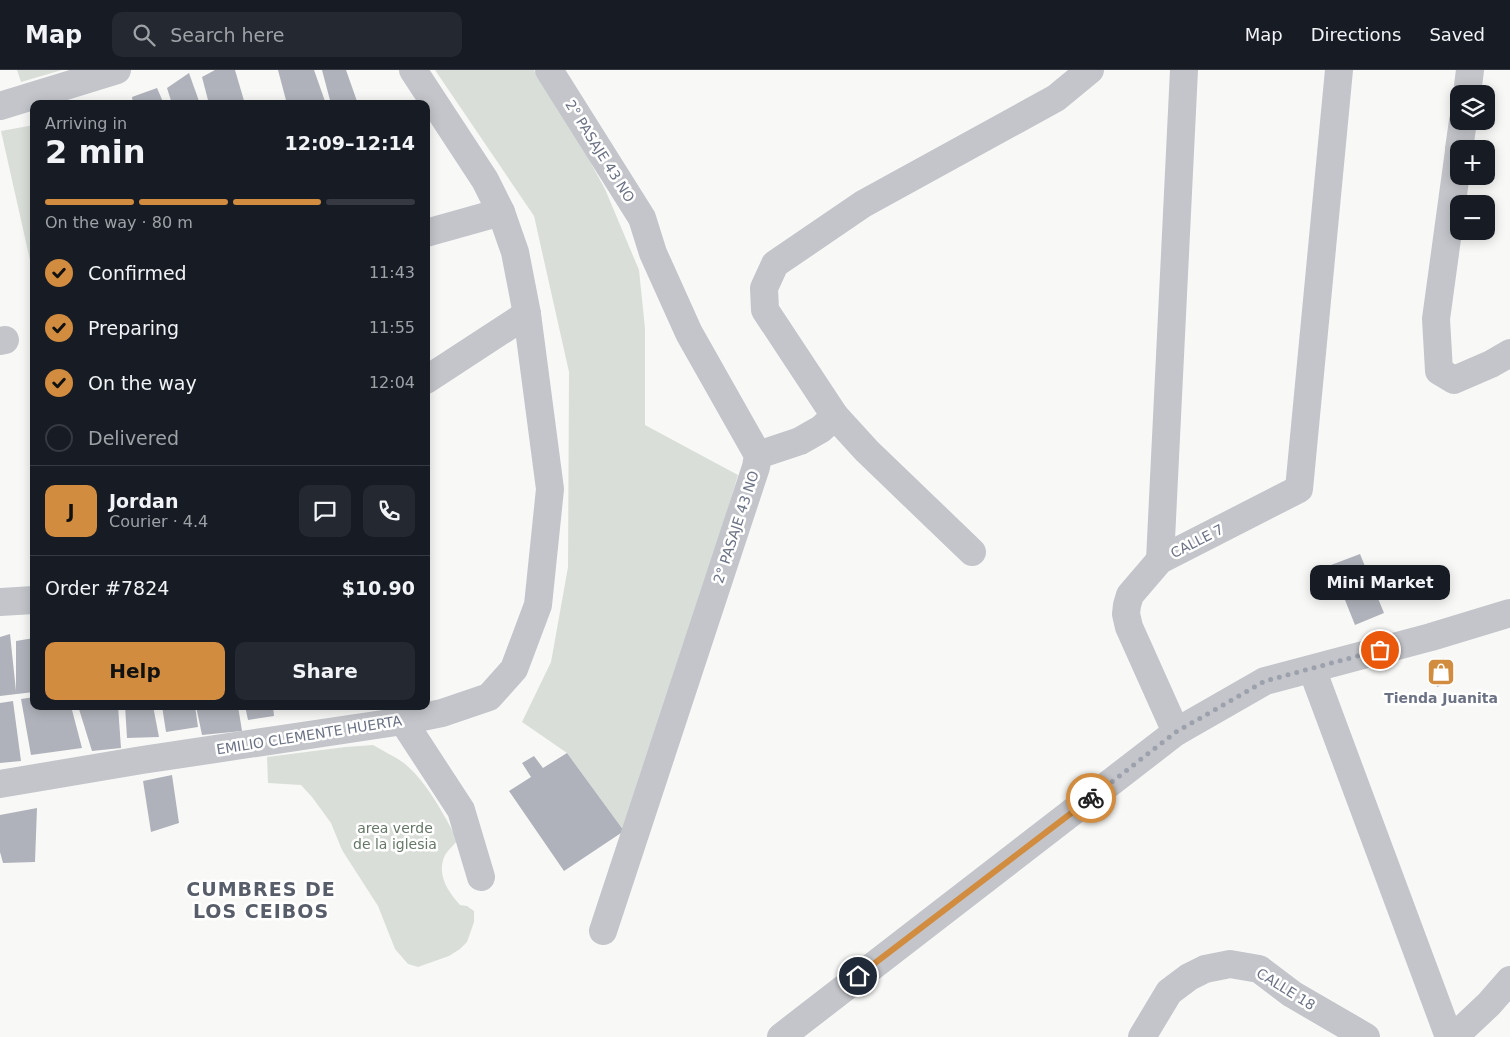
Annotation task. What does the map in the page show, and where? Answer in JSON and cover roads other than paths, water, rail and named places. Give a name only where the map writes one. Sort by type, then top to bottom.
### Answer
[{"type":"street","points":[[0,106],[117,70]]},
{"type":"street","name":"EMILIO CLEMENTE HUERTA","points":[[0,784],[403,714],[442,713],[489,697],[514,668],[538,605],[550,489],[527,314],[514,252],[500,212],[485,180],[413,70]]},
{"type":"street","name":"2° PASAJE 43 NO","points":[[549,70],[642,218],[653,253],[689,333],[758,455],[756,467],[602,931]]},
{"type":"street","points":[[972,552],[867,451],[835,416],[765,310],[764,288],[775,264],[863,204],[1056,98],[1090,70]]},
{"type":"street","points":[[1160,560],[1184,70]]},
{"type":"street","name":"CALLE 7","points":[[1176,732],[1129,627],[1126,614],[1127,605],[1130,595],[1160,560],[1299,488],[1339,70]]},
{"type":"street","points":[[1468,85],[1470,70]]},
{"type":"street","points":[[1454,185],[1436,319],[1439,372],[1454,380],[1510,353]]},
{"type":"street","points":[[430,232],[500,212]]},
{"type":"street","points":[[430,377],[527,314]]},
{"type":"street","points":[[758,455],[800,441],[821,428],[835,416]]},
{"type":"street","points":[[0,602],[30,600]]},
{"type":"street","points":[[781,1037],[1176,732],[1265,681],[1431,637],[1510,613]]},
{"type":"street","points":[[1312,668],[1449,1037]]},
{"type":"street","points":[[403,714],[460,810],[481,877]]},
{"type":"street","name":"CALLE 18","points":[[1142,1037],[1169,992],[1205,968],[1230,964],[1259,969],[1292,994],[1366,1037]]},
{"type":"street","points":[[1454,1037],[1489,1004],[1510,980]]},
{"type":"place","name":"Mini Market","points":[[1380,650]]},
{"type":"place","name":"Tienda Juanita","points":[[1441,672]]},
{"type":"district","name":"CUMBRES DE LOS CEIBOS","points":[[261,900]]},
{"type":"park label","name":"area verde de la iglesia","points":[[395,836]]}]
